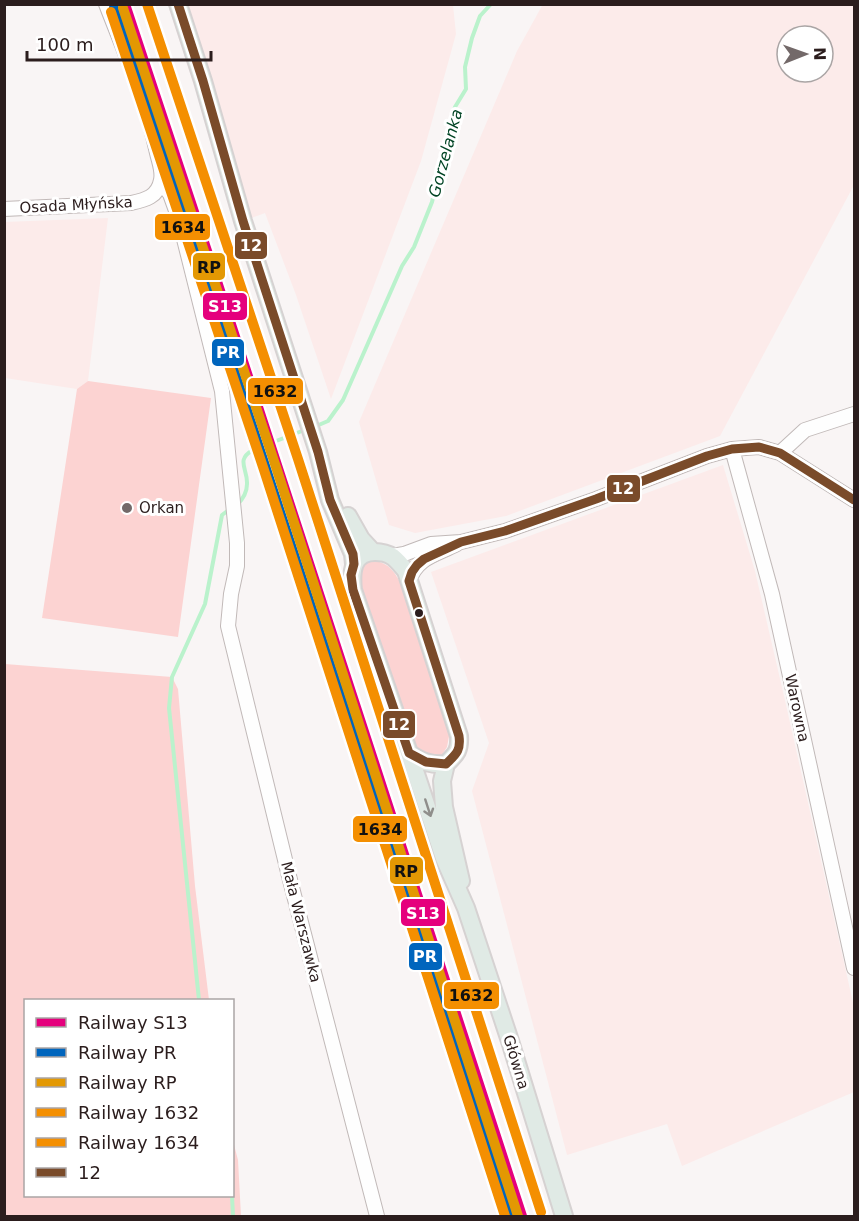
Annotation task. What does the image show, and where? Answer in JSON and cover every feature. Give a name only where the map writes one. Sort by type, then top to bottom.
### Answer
[{"type":"main road","points":[[168,4],[195,88],[228,171]]},
{"type":"main road","points":[[178,4],[203,81],[228,171],[320,458],[349,520],[373,552]]},
{"type":"main road","name":"Główna","points":[[320,458],[330,500],[353,554],[354,564],[351,575],[353,590],[444,858],[466,908],[564,1216]]},
{"type":"main road","points":[[354,564],[360,557],[373,552],[392,556],[406,571],[459,736],[460,745],[456,754],[446,764],[427,763],[409,753]]},
{"type":"main road","name":"Główna","points":[[446,764],[442,781],[444,807],[466,908]]},
{"type":"street","points":[[106,4],[136,82],[154,139],[162,173],[161,182]]},
{"type":"street","name":"Osada Młyńska","points":[[4,209],[131,203],[148,199],[157,191],[161,182]]},
{"type":"street","name":"Mała Warszawka","points":[[161,182],[170,194],[179,219],[222,391],[237,567],[231,594],[228,626],[289,876],[377,1216]]},
{"type":"street","points":[[780,453],[805,430],[855,414]]},
{"type":"street","points":[[392,556],[431,544],[461,542],[505,531],[707,456],[732,449],[759,447],[780,453],[855,500]]},
{"type":"street","name":"Warowna","points":[[732,449],[772,594],[855,968]]},
{"type":"street","points":[[409,581],[417,565],[461,542]]},
{"type":"shaded area","points":[[543,4],[854,5],[854,185],[720,436],[506,516],[415,533],[389,525],[359,422],[517,51]]},
{"type":"shaded area","points":[[168,5],[453,5],[456,34],[421,161],[331,399],[265,213],[243,221],[228,171],[195,88]]},
{"type":"shaded area","points":[[108,218],[88,381],[77,389],[5,378],[4,222]]},
{"type":"shaded area","name":"Orkan","points":[[88,381],[211,398],[178,637],[42,618],[77,389]]},
{"type":"shaded area","points":[[723,465],[755,571],[854,1007],[854,1092],[682,1166],[667,1124],[567,1155],[472,791],[489,743],[431,572]]},
{"type":"shaded area","points":[[373,561],[388,566],[403,588],[451,726],[447,747],[440,758],[419,752],[413,743],[359,591],[359,573],[364,563]]},
{"type":"shaded area","points":[[5,664],[172,677],[178,689],[195,886],[209,999],[24,999],[24,1197],[234,1197],[234,1145],[238,1160],[241,1216],[5,1216]]},
{"type":"waterway","name":"Gorzelanka","points":[[314,427],[328,421],[343,400],[402,266],[414,247],[432,202],[455,107],[466,89],[465,67],[472,38],[480,16],[491,4]]},
{"type":"waterway","points":[[237,505],[247,487],[243,461],[245,457],[253,450],[307,429]]},
{"type":"waterway","points":[[199,999],[169,708],[172,677],[205,604],[222,515],[230,509]]},
{"type":"waterway","points":[[232,1197],[233,1216]]},
{"type":"rail line","name":"S13","points":[[125,4],[522,1216]]},
{"type":"rail line","name":"1632","points":[[147,4],[298,459],[541,1212]]},
{"type":"rail line","name":"PR","points":[[114,8],[510,1216]]},
{"type":"rail line","name":"RP","points":[[123,8],[276,467],[518,1216]]},
{"type":"rail line","name":"1634","points":[[111,12],[264,470],[505,1216]]},
{"type":"transit line","name":"12","points":[[178,4],[203,81],[243,221],[318,452],[330,500],[353,554],[354,564],[351,575],[353,590],[409,753],[426,762],[446,764],[455,755],[459,745],[459,736],[409,581],[412,572],[424,559],[461,542],[505,531],[707,456],[732,449],[759,447],[780,453],[854,500]]},
{"type":"place","name":"Orkan","points":[[127,508]]}]
